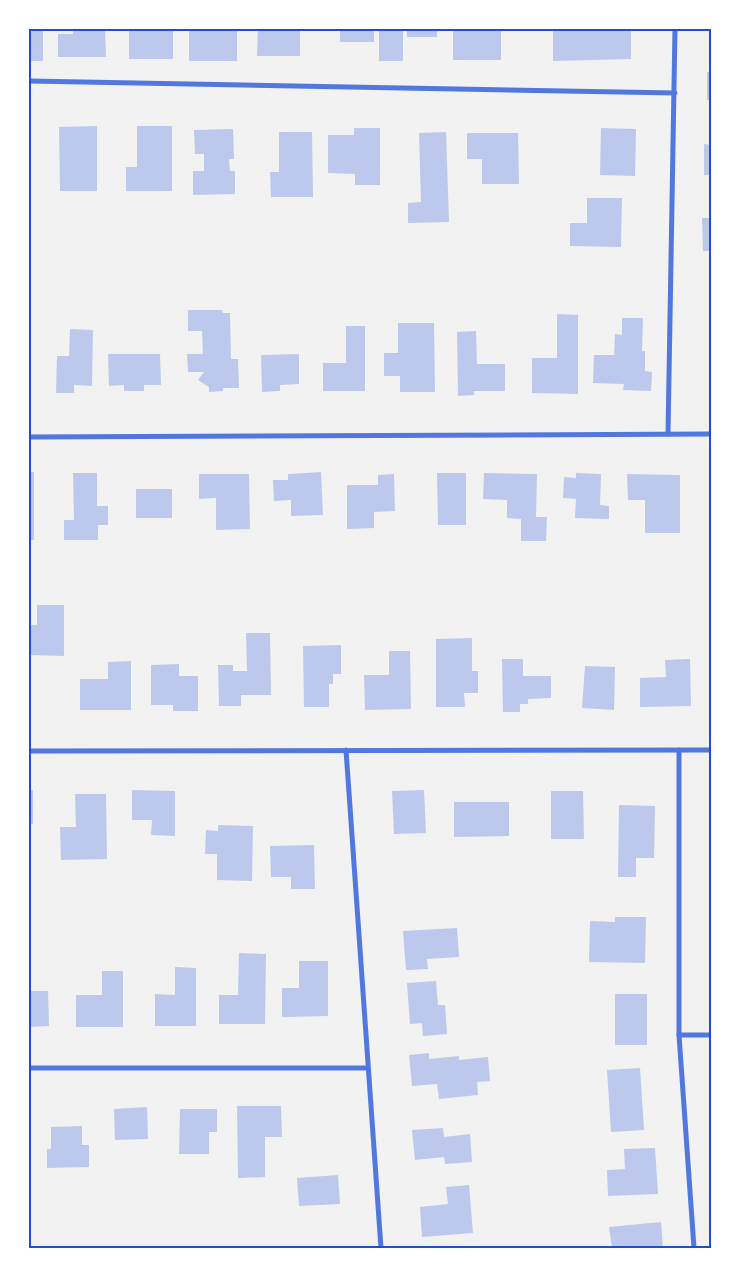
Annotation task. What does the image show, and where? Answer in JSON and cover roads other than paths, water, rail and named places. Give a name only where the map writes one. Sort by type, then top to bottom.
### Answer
[{"type":"street","points":[[668,434],[676,29]]},
{"type":"street","points":[[29,81],[675,93]]},
{"type":"street","points":[[29,437],[711,434]]},
{"type":"street","points":[[346,750],[381,1248]]},
{"type":"street","points":[[679,750],[679,1035],[694,1248]]},
{"type":"street","points":[[29,751],[711,750]]},
{"type":"street","points":[[679,1035],[711,1035]]},
{"type":"street","points":[[29,1068],[368,1068]]}]
